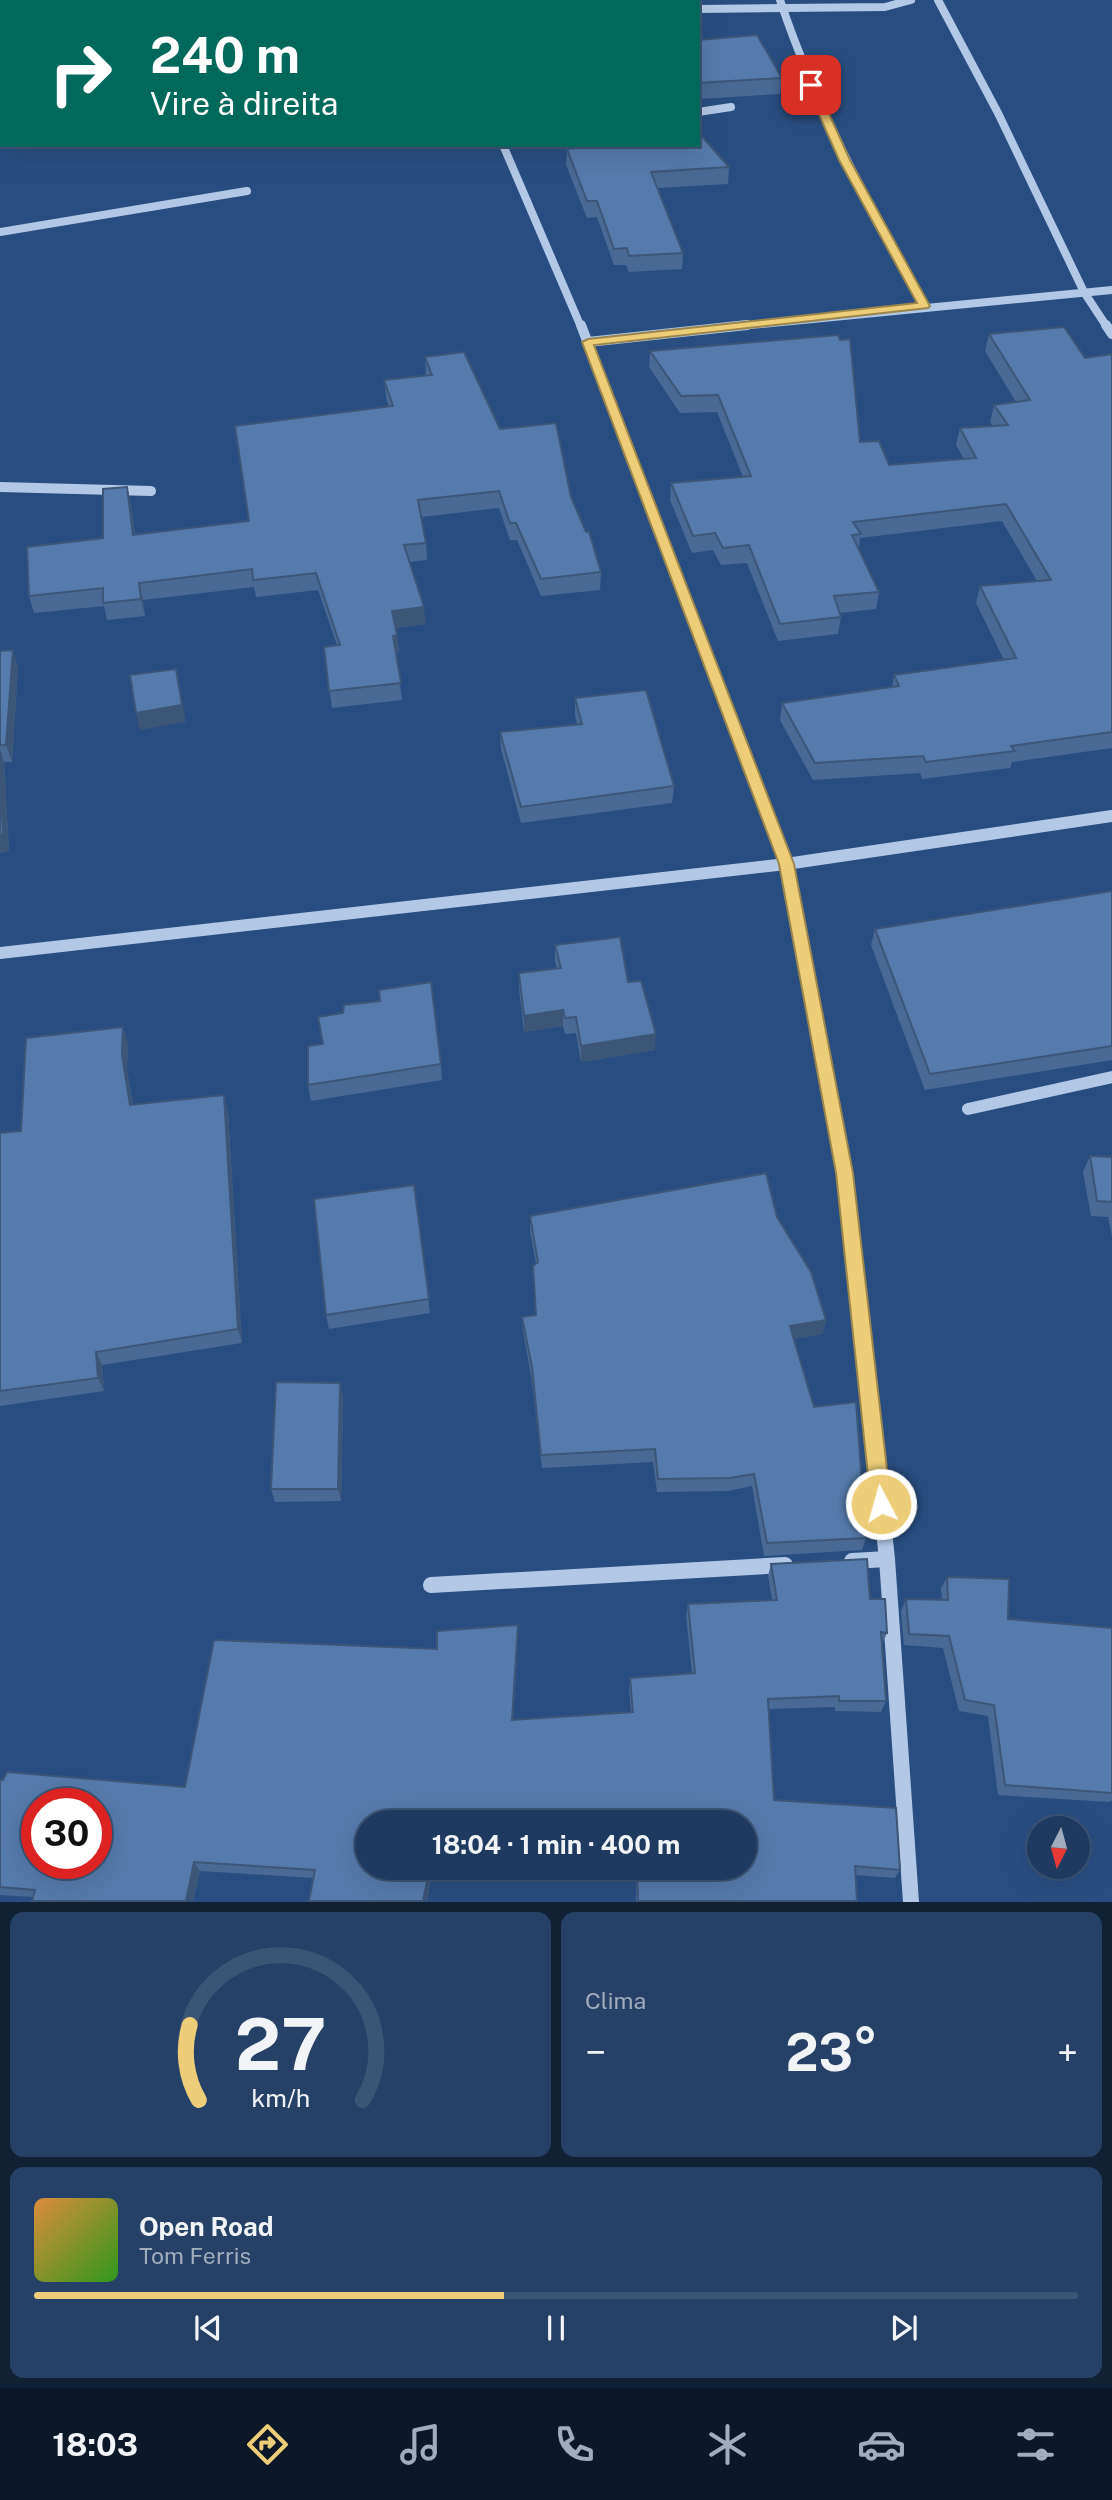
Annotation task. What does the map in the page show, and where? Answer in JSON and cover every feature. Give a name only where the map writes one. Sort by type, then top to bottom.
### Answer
[{"type":"street","points":[[700,9],[781,4],[885,7],[911,0]]},
{"type":"street","points":[[938,0],[998,113],[1084,292],[1112,334]]},
{"type":"street","points":[[781,4],[800,60],[845,160],[924,306]]},
{"type":"street","points":[[700,112],[731,107]]},
{"type":"street","points":[[504,147],[588,342],[786,864],[845,1173],[887,1559],[911,1902]]},
{"type":"street","points":[[0,232],[247,191]]},
{"type":"street","points":[[588,342],[924,306],[1112,290]]},
{"type":"street","points":[[0,487],[151,491]]},
{"type":"street","points":[[0,953],[786,864],[1112,816]]},
{"type":"street","points":[[968,1109],[1112,1077]]},
{"type":"street","points":[[831,1562],[887,1559]]},
{"type":"street","points":[[431,1585],[804,1564]]},
{"type":"building","points":[[757,35],[782,78],[700,83],[700,40]]},
{"type":"building","points":[[700,134],[729,167],[651,172],[683,253],[629,256],[627,248],[614,249],[597,201],[587,201],[567,149],[700,147]]},
{"type":"building","points":[[1064,327],[1085,358],[1112,354],[1112,732],[1011,746],[1015,751],[926,762],[923,756],[815,763],[782,703],[899,686],[894,675],[1016,658],[980,586],[1051,580],[1006,504],[853,522],[861,534],[852,535],[879,592],[834,596],[841,617],[780,624],[749,545],[723,548],[715,533],[693,536],[671,483],[751,476],[718,395],[681,396],[650,351],[838,335],[840,340],[850,339],[860,442],[879,441],[889,465],[976,458],[960,428],[1008,425],[994,405],[1030,400],[989,334]]},
{"type":"building","points":[[464,352],[500,429],[556,423],[571,497],[586,532],[589,532],[601,572],[541,579],[516,523],[510,523],[499,491],[418,500],[426,543],[404,545],[424,607],[392,611],[397,635],[393,636],[401,683],[329,691],[324,647],[340,645],[316,573],[253,580],[252,569],[139,583],[141,599],[103,603],[103,588],[29,596],[27,547],[103,538],[103,489],[127,487],[133,535],[249,521],[235,426],[393,406],[384,380],[432,375],[425,357]]},
{"type":"building","points":[[13,650],[6,745],[0,745],[0,651]]},
{"type":"building","points":[[176,669],[182,705],[136,713],[130,675]]},
{"type":"building","points":[[646,690],[674,786],[521,807],[500,732],[582,724],[575,698]]},
{"type":"building","points":[[0,773],[3,835],[0,835]]},
{"type":"building","points":[[1112,891],[1112,1046],[930,1074],[875,929]]},
{"type":"building","points":[[620,937],[628,982],[641,981],[656,1034],[581,1046],[576,1017],[565,1018],[563,1010],[524,1016],[519,973],[561,968],[555,945]]},
{"type":"building","points":[[431,982],[441,1064],[308,1085],[308,1046],[323,1044],[318,1017],[343,1013],[344,1005],[380,1001],[379,990]]},
{"type":"building","points":[[123,1027],[122,1055],[130,1105],[224,1095],[238,1329],[96,1352],[98,1378],[0,1391],[0,1133],[21,1131],[26,1038]]},
{"type":"building","points":[[1090,1156],[1112,1157],[1112,1202],[1097,1201]]},
{"type":"building","points":[[766,1173],[777,1217],[811,1272],[826,1320],[790,1326],[814,1407],[856,1402],[866,1538],[767,1543],[754,1474],[730,1478],[658,1479],[655,1449],[541,1455],[532,1367],[522,1317],[536,1315],[533,1266],[538,1262],[530,1216]]},
{"type":"building","points":[[414,1185],[429,1299],[326,1315],[314,1199]]},
{"type":"building","points":[[276,1382],[340,1383],[338,1489],[271,1489]]},
{"type":"building","points":[[867,1559],[870,1599],[885,1599],[887,1633],[881,1632],[886,1701],[839,1701],[839,1696],[768,1699],[774,1800],[896,1808],[900,1870],[855,1866],[857,1901],[638,1901],[637,1880],[757,1880],[757,1810],[355,1810],[355,1880],[427,1880],[423,1901],[309,1901],[315,1870],[194,1862],[186,1901],[32,1901],[35,1890],[0,1887],[0,1780],[3,1780],[7,1772],[185,1787],[214,1640],[437,1649],[437,1631],[518,1625],[512,1720],[633,1712],[630,1678],[695,1673],[688,1604],[777,1600],[771,1564]]},
{"type":"building","points":[[947,1577],[1009,1579],[1008,1619],[1112,1628],[1112,1793],[1005,1785],[994,1705],[965,1700],[949,1636],[909,1634],[906,1599],[948,1600]]},
{"type":"route","points":[[811,85],[845,160],[924,306],[588,342],[786,864],[845,1173],[881,1504]]}]
